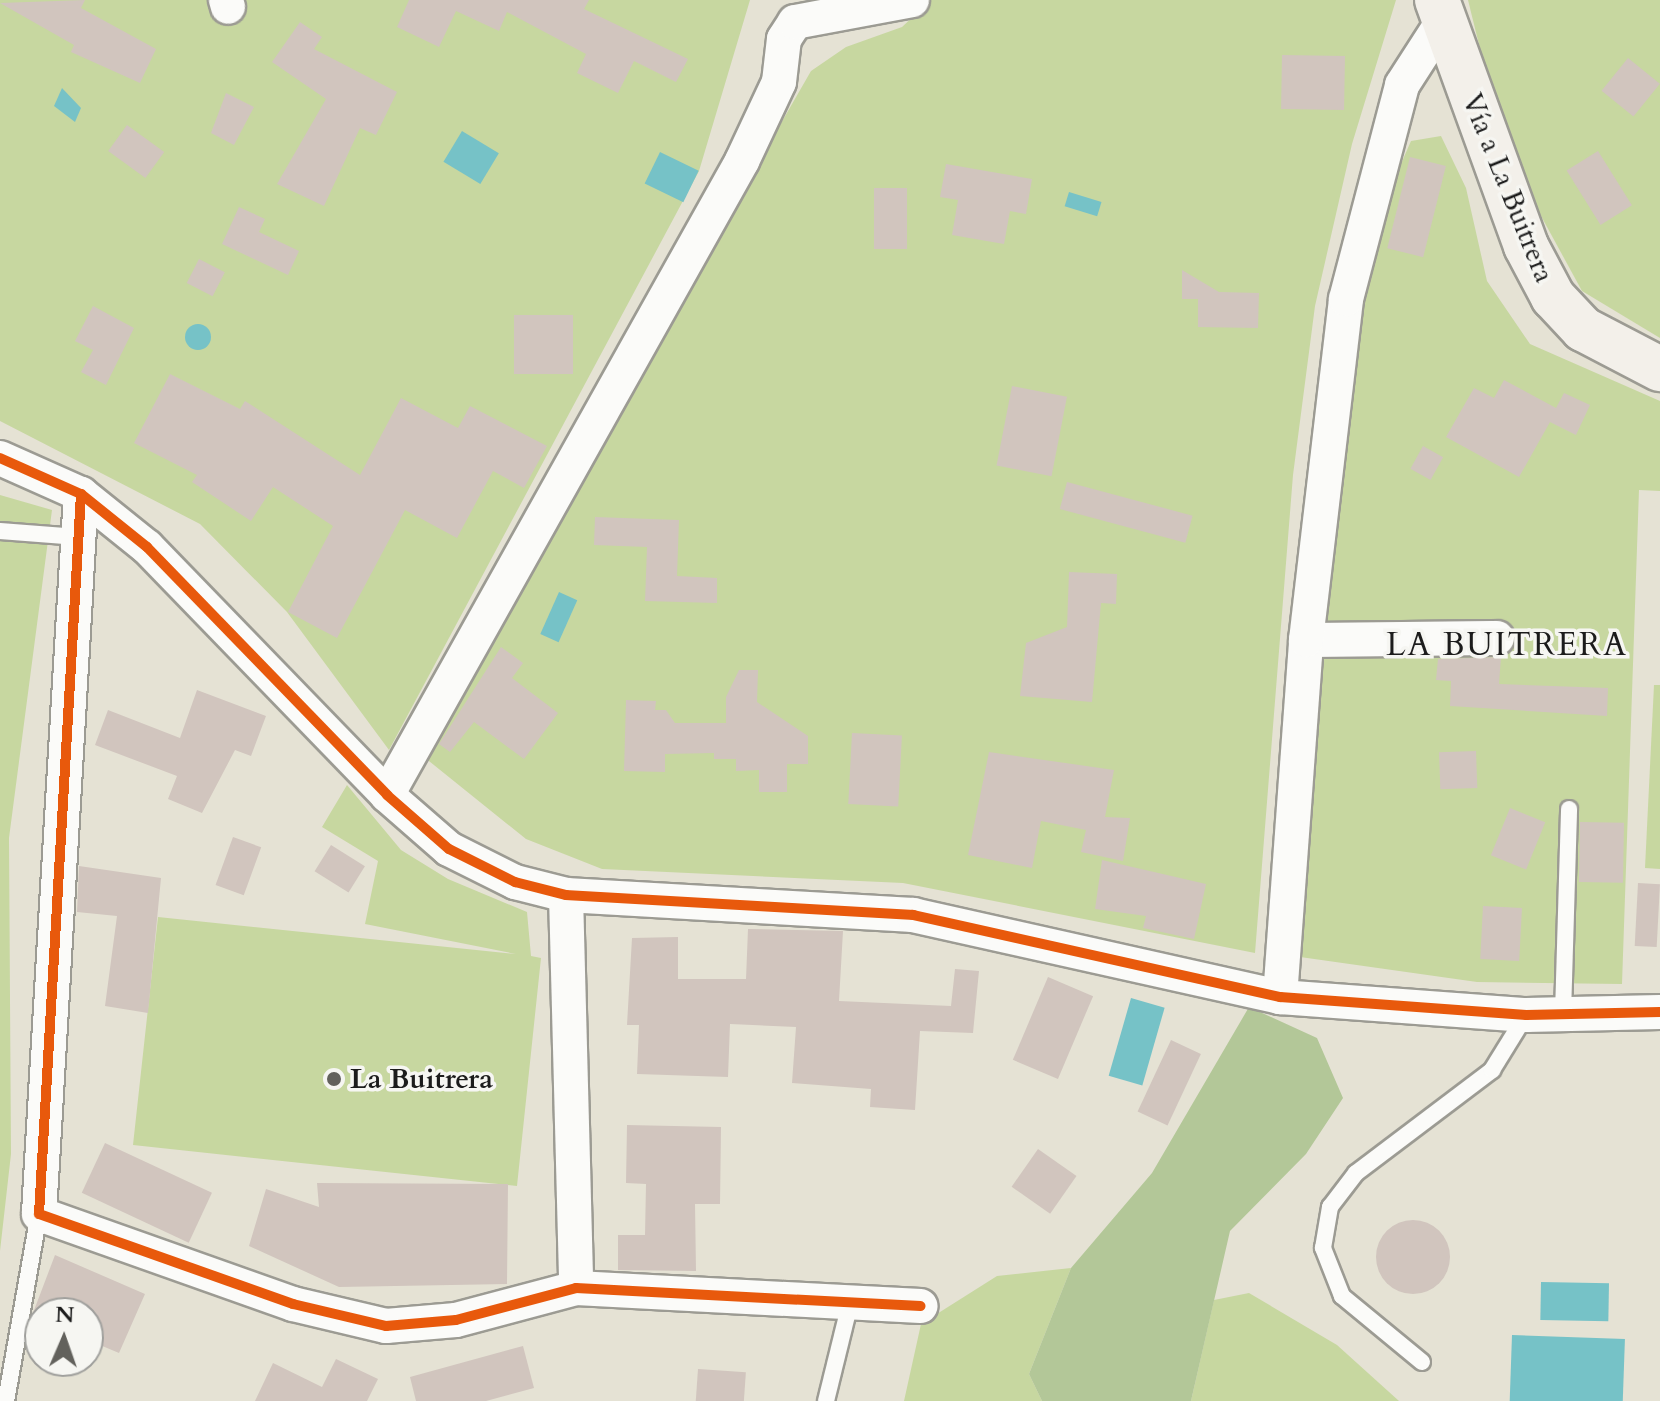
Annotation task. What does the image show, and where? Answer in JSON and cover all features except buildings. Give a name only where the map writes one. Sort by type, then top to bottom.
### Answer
[{"type":"street","points":[[387,795],[742,161],[779,82],[784,39],[795,22],[912,0]]},
{"type":"street","points":[[1280,997],[1306,640],[1334,375],[1359,240],[1402,85],[1440,12]]},
{"type":"street","name":"Vía a La Buitrera","points":[[1440,12],[1526,246],[1553,297],[1583,329],[1660,369]]},
{"type":"street","points":[[0,458],[81,494],[198,595],[387,795],[449,849],[515,882],[566,895],[913,915],[1280,997],[1526,1015],[1660,1012]]},
{"type":"street","points":[[81,494],[39,1214],[293,1304],[386,1326],[456,1320],[576,1288],[921,1306]]},
{"type":"street","points":[[1306,640],[1497,638]]},
{"type":"street","points":[[566,895],[576,1288]]},
{"type":"lane","points":[[0,531],[78,537]]},
{"type":"lane","points":[[1563,1014],[1569,809]]},
{"type":"lane","points":[[1422,1362],[1342,1296],[1323,1248],[1330,1207],[1356,1173],[1492,1070],[1526,1015]]},
{"type":"lane","points":[[6,1401],[39,1214]]},
{"type":"lane","points":[[826,1401],[850,1303]]},
{"type":"green space","points":[[0,0],[750,0],[699,171],[389,750],[287,612],[200,524],[0,421]]},
{"type":"green space","points":[[931,0],[1396,0],[1352,144],[1315,306],[1293,475],[1255,953],[903,883],[602,869],[526,839],[419,753],[811,71],[846,47],[902,27]]},
{"type":"green space","points":[[1468,0],[1660,0],[1660,338],[1582,291],[1505,150]]},
{"type":"green space","points":[[1441,136],[1466,188],[1487,281],[1530,344],[1660,401],[1660,491],[1639,490],[1622,984],[1477,982],[1293,956],[1335,472],[1354,342],[1400,166],[1411,141]]},
{"type":"green space","points":[[0,495],[52,510],[9,838],[11,1154],[0,1251]]},
{"type":"green space","points":[[1654,685],[1660,685],[1660,869],[1645,868]]},
{"type":"green space","name":"La Buitrera","points":[[347,785],[401,850],[448,879],[527,912],[531,956],[541,958],[517,1186],[133,1145],[158,917],[516,954],[365,924],[378,861],[322,827]]},
{"type":"green space","points":[[1249,1007],[1317,1038],[1343,1098],[1306,1154],[1230,1231],[1191,1401],[1042,1401],[1029,1374],[1071,1268],[1152,1173]]},
{"type":"green space","points":[[1071,1268],[1029,1374],[1042,1401],[904,1401],[921,1324],[997,1276]]},
{"type":"green space","points":[[1249,1293],[1337,1345],[1399,1401],[1191,1401],[1214,1300]]},
{"type":"water","points":[[62,88],[81,108],[75,122],[54,106]]},
{"type":"water","points":[[462,131],[499,153],[480,184],[443,162]]},
{"type":"water","points":[[660,152],[699,171],[683,202],[645,183]]},
{"type":"water","points":[[1069,192],[1102,202],[1097,216],[1065,206]]},
{"type":"water","points":[[198,324],[207,328],[211,337],[207,346],[198,350],[189,346],[185,337],[189,328]]},
{"type":"water","points":[[559,592],[577,600],[559,642],[540,634]]},
{"type":"water","points":[[1131,998],[1165,1008],[1142,1086],[1109,1076]]},
{"type":"water","points":[[1541,1282],[1609,1283],[1608,1321],[1540,1320]]},
{"type":"water","points":[[1512,1335],[1625,1339],[1623,1401],[1510,1401]]},
{"type":"cycle path","points":[[0,458],[81,494],[147,547],[387,795],[449,849],[515,882],[566,895],[913,915],[1280,997],[1526,1015],[1660,1012]]},
{"type":"cycle path","points":[[81,494],[39,1214],[293,1304],[386,1326],[456,1320],[576,1288],[921,1306]]},
{"type":"place","name":"La Buitrera","points":[[334,1079]]},
{"type":"district","name":"LA BUITRERA","points":[[1507,645]]}]
